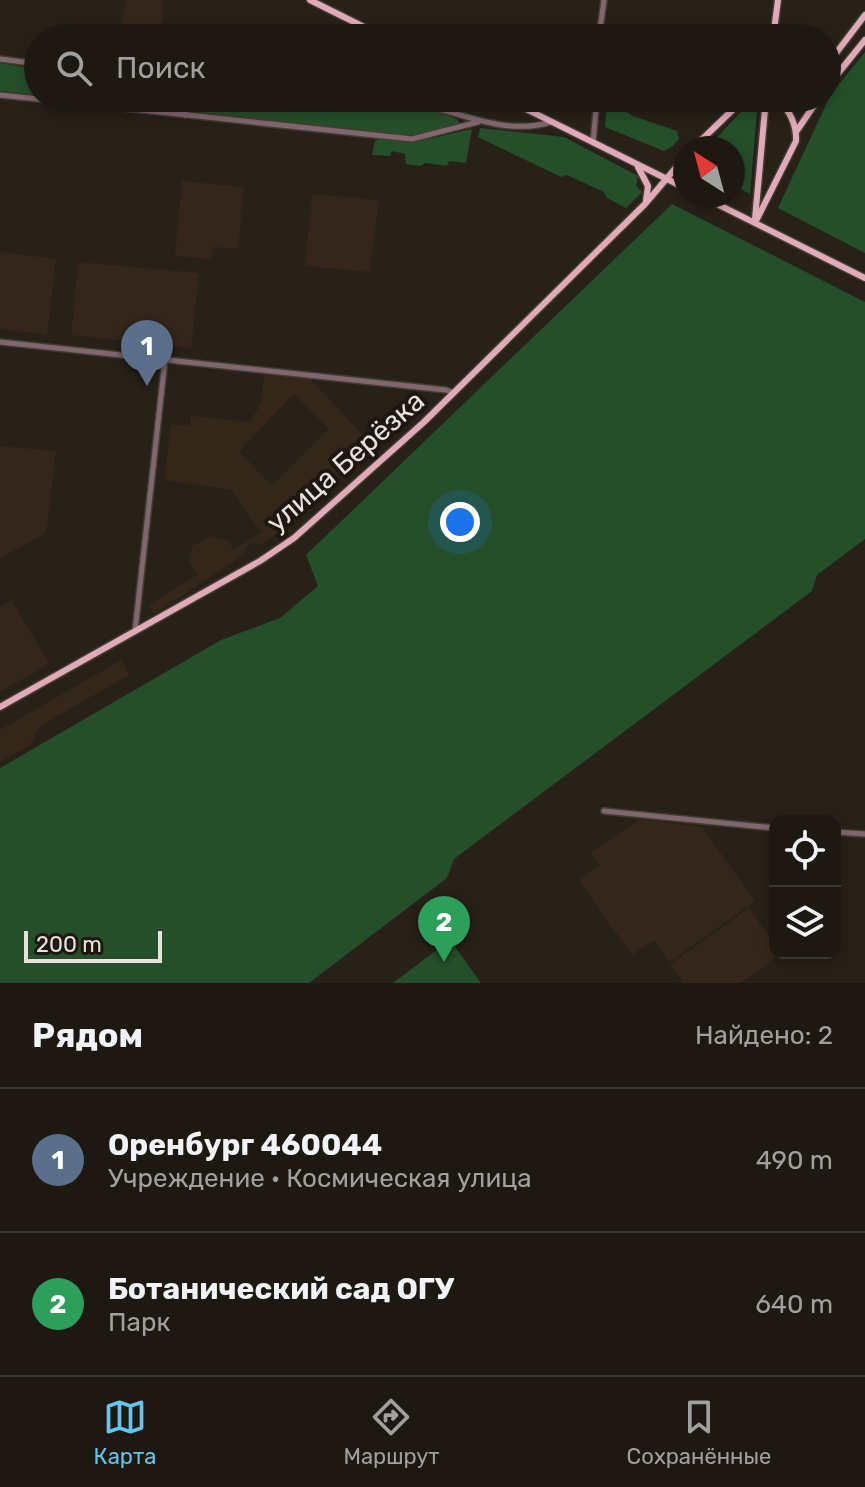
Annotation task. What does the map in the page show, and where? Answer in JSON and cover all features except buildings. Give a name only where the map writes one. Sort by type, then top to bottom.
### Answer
[{"type":"main road","points":[[310,0],[358,24]]},
{"type":"main road","points":[[775,24],[778,0]]},
{"type":"main road","points":[[841,47],[865,15]]},
{"type":"main road","points":[[841,70],[865,40]]},
{"type":"main road","points":[[531,112],[673,183]]},
{"type":"main road","points":[[705,136],[730,112]]},
{"type":"main road","points":[[755,223],[765,112]]},
{"type":"main road","points":[[755,223],[796,141],[796,132],[788,112]]},
{"type":"main road","points":[[796,132],[810,112]]},
{"type":"main road","points":[[636,165],[644,174],[648,186],[645,204]]},
{"type":"main road","name":"улица Берёзка","points":[[0,707],[279,549],[349,490],[454,393],[645,204],[673,172]]},
{"type":"main road","points":[[725,208],[865,278]]},
{"type":"street","points":[[601,24],[604,0]]},
{"type":"street","points":[[0,59],[24,62]]},
{"type":"street","points":[[0,95],[24,98]]},
{"type":"street","points":[[157,112],[412,139],[478,122]]},
{"type":"street","points":[[447,112],[478,122],[529,126],[551,122]]},
{"type":"street","points":[[593,143],[596,112]]},
{"type":"street","points":[[0,342],[357,379],[454,393]]},
{"type":"street","points":[[135,631],[165,360]]},
{"type":"street","points":[[604,811],[769,827]]},
{"type":"street","points":[[841,832],[865,834]]},
{"type":"shaded area","points":[[125,0],[164,0],[161,24],[122,24]]},
{"type":"shaded area","points":[[182,181],[244,187],[238,249],[213,247],[211,259],[175,256]]},
{"type":"shaded area","points":[[312,194],[379,200],[370,272],[305,266]]},
{"type":"shaded area","points":[[0,252],[56,259],[47,335],[0,329]]},
{"type":"shaded area","points":[[78,262],[199,273],[191,348],[71,335]]},
{"type":"shaded area","points":[[264,375],[310,379],[378,451],[372,457],[367,453],[329,482],[332,488],[275,535],[258,546],[254,542],[244,549],[246,553],[154,614],[148,605],[197,575],[189,561],[192,546],[212,536],[229,541],[233,550],[261,532],[231,490],[164,480],[171,425],[190,426],[191,416],[250,422],[261,403]],"holes":[[[294,394],[329,429],[272,486],[239,451]]]},
{"type":"shaded area","points":[[0,446],[56,451],[46,533],[0,558]]},
{"type":"shaded area","points":[[12,600],[49,664],[0,692],[0,607]]},
{"type":"shaded area","points":[[121,660],[129,675],[40,726],[30,745],[0,762],[0,730]]},
{"type":"shaded area","points":[[640,819],[702,827],[755,901],[670,962],[654,940],[632,955],[579,881],[599,865],[591,853]]},
{"type":"shaded area","points":[[749,908],[769,936],[769,959],[775,959],[740,983],[683,983],[670,964]]},
{"type":"green space","points":[[865,52],[865,253],[778,208],[823,112],[841,112],[841,82]]},
{"type":"green space","points":[[0,63],[24,67],[24,94],[0,91]]},
{"type":"green space","points":[[198,112],[436,112],[457,119],[459,123],[409,136]]},
{"type":"green space","points":[[606,112],[626,112],[677,131],[678,136],[673,136],[673,146],[664,151],[605,127]]},
{"type":"green space","points":[[741,112],[757,112],[750,194],[745,191],[745,136],[718,136]]},
{"type":"green space","points":[[480,128],[564,137],[638,176],[636,186],[642,192],[626,208],[607,198],[604,192],[567,175],[561,177],[478,137]]},
{"type":"green space","points":[[472,129],[466,163],[449,161],[447,166],[425,163],[420,166],[406,164],[405,154],[392,151],[390,156],[372,155],[375,141],[379,139],[420,141]]},
{"type":"green space","points":[[672,204],[673,208],[680,208],[865,302],[865,539],[817,575],[812,591],[454,859],[447,878],[309,983],[0,983],[0,768],[221,640],[280,618],[318,586],[306,555]]},
{"type":"green space","points":[[450,940],[481,983],[393,983]]},
{"type":"place","name":"Оренбург 460044","points":[[147,386]]},
{"type":"place","name":"Ботанический сад ОГУ","points":[[444,962]]}]
